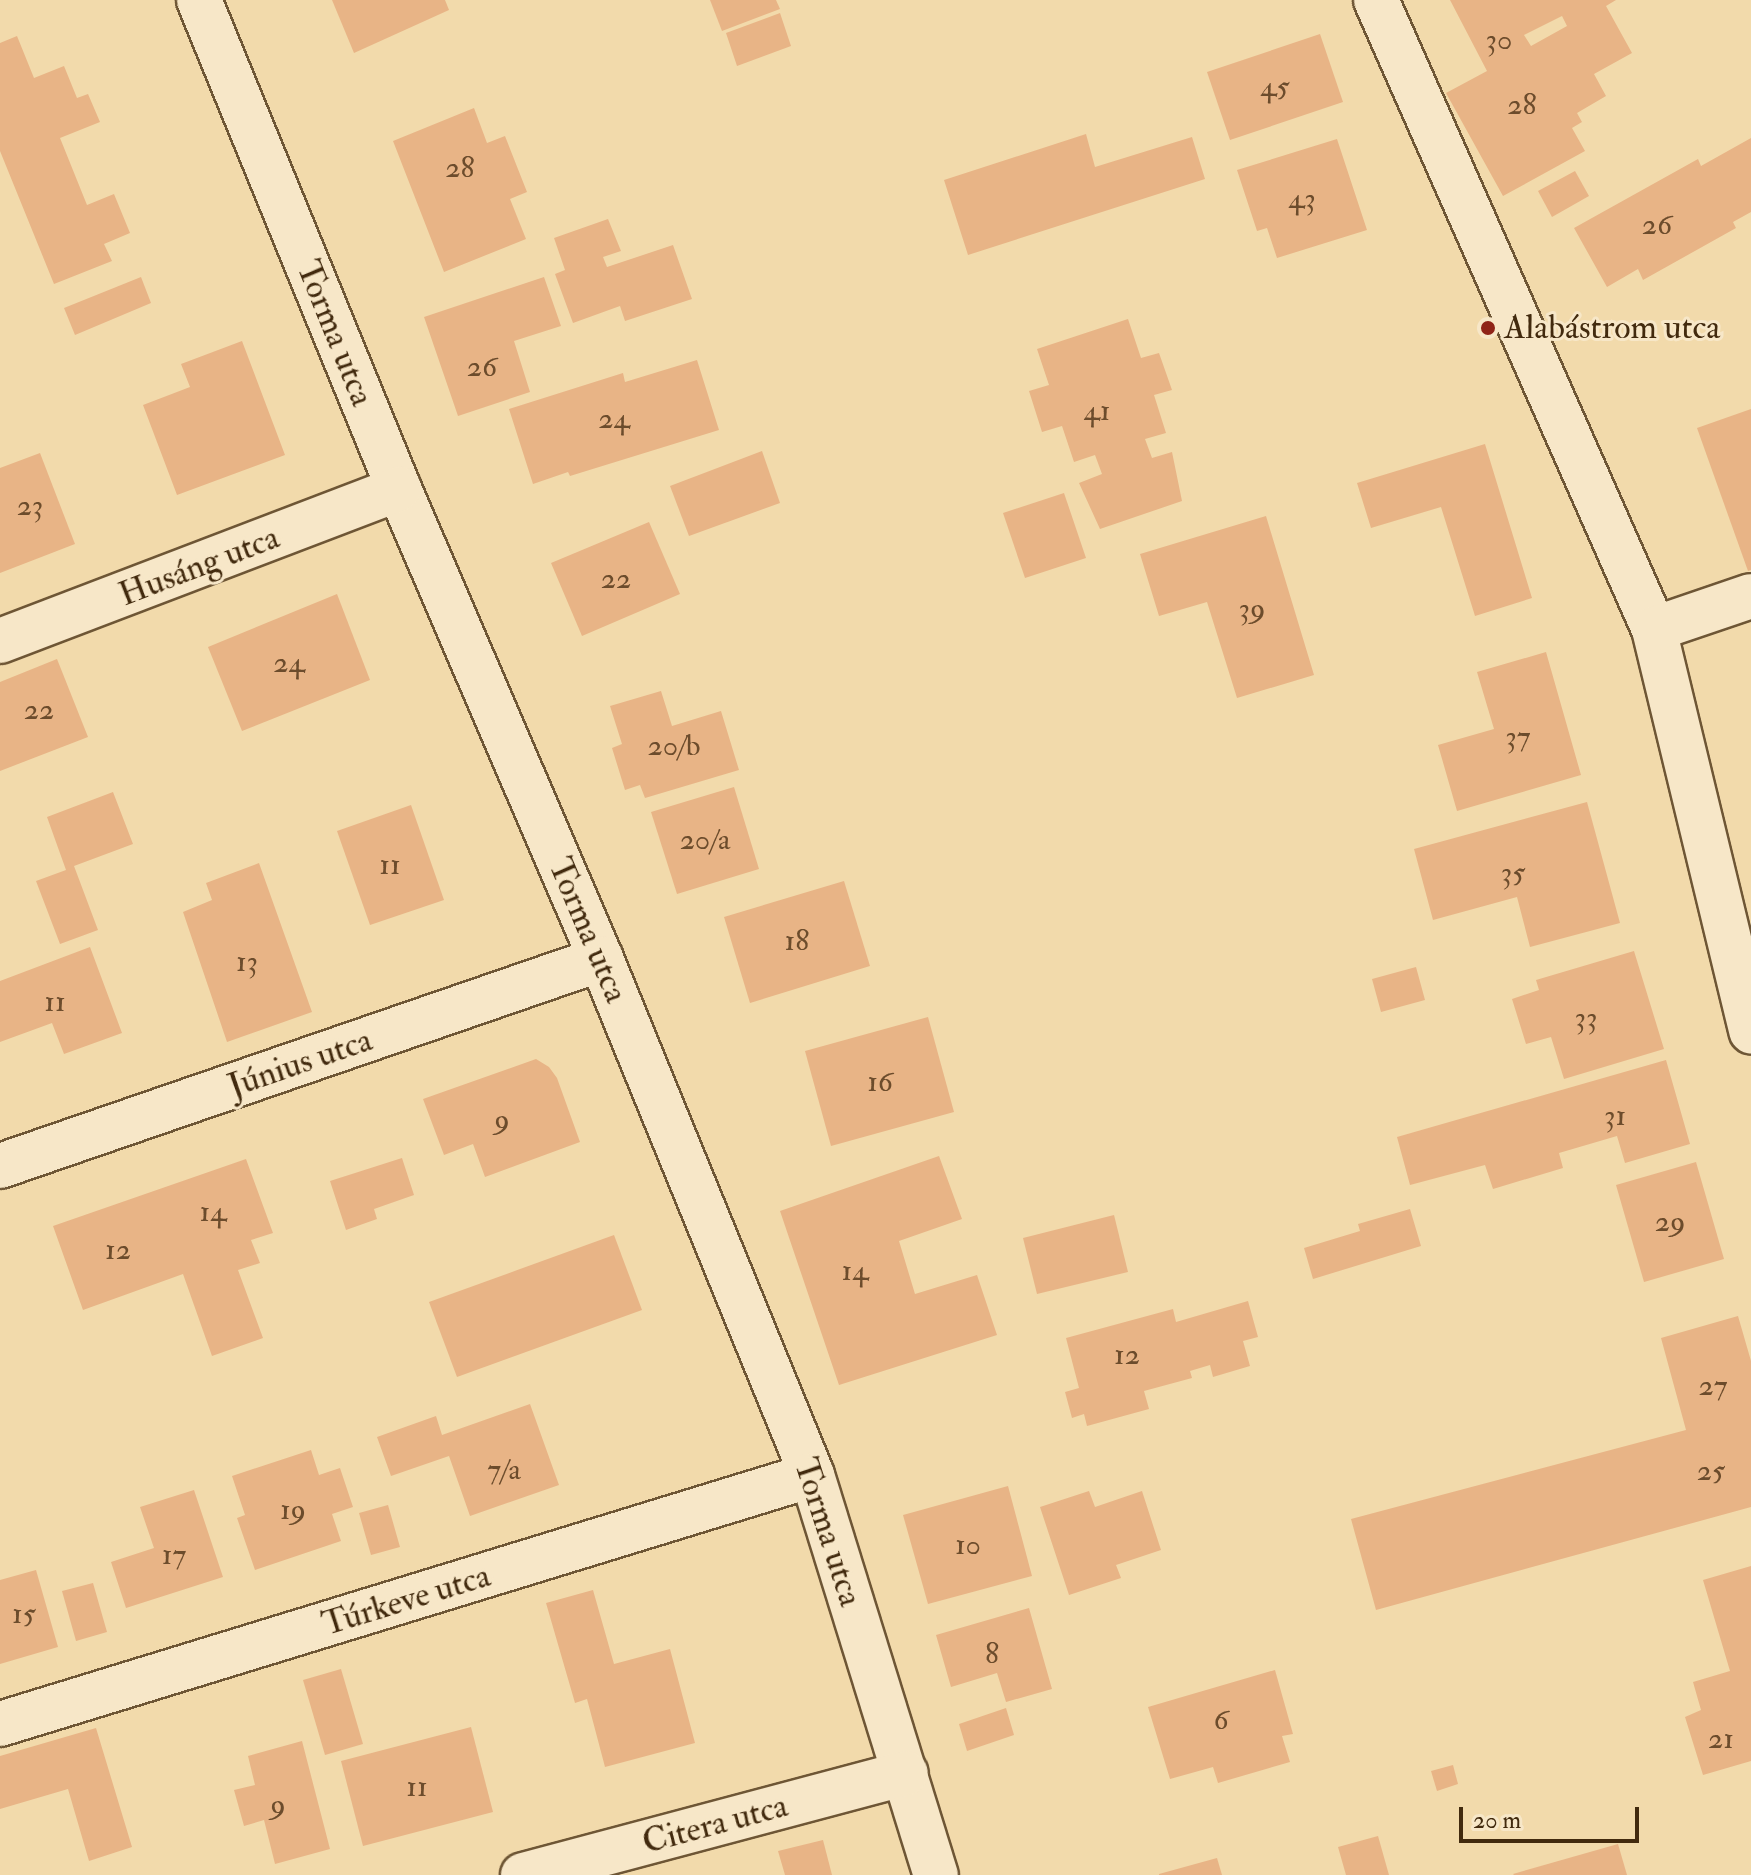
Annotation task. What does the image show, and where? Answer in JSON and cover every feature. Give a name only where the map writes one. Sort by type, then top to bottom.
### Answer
[{"type":"street","name":"Torma utca","points":[[199,0],[399,489],[601,959],[812,1475],[936,1875]]},
{"type":"street","points":[[1376,0],[1654,629],[1751,1031]]},
{"type":"street","name":"Husáng utca","points":[[0,641],[399,489]]},
{"type":"street","points":[[1654,629],[1751,596]]},
{"type":"street","name":"Június utca","points":[[0,1166],[601,959]]},
{"type":"street","name":"Túrkeve utca","points":[[0,1724],[812,1475]]},
{"type":"street","name":"Citera utca","points":[[523,1875],[906,1773]]},
{"type":"building","points":[[332,0],[445,0],[449,10],[354,53]]},
{"type":"building","points":[[710,0],[776,0],[780,9],[722,31]]},
{"type":"building","points":[[1450,0],[1616,0],[1606,6],[1632,53],[1594,74],[1606,96],[1577,113],[1582,122],[1572,128],[1585,151],[1503,196],[1446,93],[1487,71]],"holes":[[[1562,16],[1567,26],[1531,46],[1524,35]]]},
{"type":"building","points":[[780,13],[791,46],[737,66],[726,33]]},
{"type":"building","points":[[1320,34],[1343,102],[1230,140],[1207,72]]},
{"type":"building","points":[[17,36],[34,78],[64,66],[77,98],[88,94],[100,122],[60,138],[87,205],[114,194],[130,233],[104,244],[112,261],[54,284],[0,151],[0,43]]},
{"type":"building","points":[[474,108],[487,143],[505,136],[527,192],[510,199],[526,239],[444,272],[393,141]]},
{"type":"building","points":[[1086,134],[1095,167],[1192,137],[1205,179],[968,255],[944,180]]},
{"type":"building","points":[[1751,138],[1751,212],[1733,222],[1736,228],[1643,280],[1638,269],[1607,287],[1574,228],[1698,159],[1701,166]]},
{"type":"building","points":[[1337,139],[1367,230],[1277,258],[1267,228],[1257,231],[1237,170]]},
{"type":"building","points":[[1575,171],[1589,196],[1552,217],[1538,191]]},
{"type":"building","points":[[608,219],[621,251],[603,257],[607,267],[673,245],[692,299],[625,321],[620,306],[573,323],[555,274],[565,270],[554,238]]},
{"type":"building","points":[[141,277],[151,303],[75,335],[64,308]]},
{"type":"building","points":[[544,277],[561,326],[514,341],[530,392],[458,416],[424,317]]},
{"type":"building","points":[[1128,319],[1141,358],[1159,353],[1172,390],[1154,395],[1166,433],[1145,439],[1152,458],[1172,452],[1182,501],[1100,529],[1079,483],[1102,474],[1095,455],[1074,462],[1062,426],[1042,432],[1029,391],[1049,385],[1037,349]]},
{"type":"building","points":[[242,341],[285,455],[177,495],[143,405],[190,387],[181,364]]},
{"type":"building","points":[[697,360],[719,430],[570,476],[568,472],[533,484],[509,409],[623,373],[625,382]]},
{"type":"building","points":[[1751,409],[1751,570],[1748,571],[1697,428]]},
{"type":"building","points":[[1485,444],[1532,598],[1475,616],[1441,507],[1371,528],[1357,483]]},
{"type":"building","points":[[762,451],[780,503],[689,536],[670,486]]},
{"type":"building","points":[[40,453],[75,544],[0,573],[0,468]]},
{"type":"building","points":[[1064,493],[1086,558],[1025,578],[1003,513]]},
{"type":"building","points":[[1266,516],[1314,675],[1237,698],[1207,602],[1159,616],[1140,554]]},
{"type":"building","points":[[649,522],[680,594],[582,636],[551,563]]},
{"type":"building","points":[[337,594],[370,680],[242,731],[208,647]]},
{"type":"building","points":[[1546,652],[1581,775],[1457,811],[1438,745],[1494,729],[1477,672]]},
{"type":"building","points":[[57,659],[88,737],[0,771],[0,682]]},
{"type":"building","points":[[661,691],[672,726],[721,711],[739,770],[645,798],[640,785],[625,790],[612,748],[622,744],[610,706]]},
{"type":"building","points":[[734,787],[759,869],[677,894],[651,812]]},
{"type":"building","points":[[113,792],[133,844],[74,866],[98,930],[60,944],[36,881],[66,870],[47,817]]},
{"type":"building","points":[[1587,802],[1620,923],[1530,947],[1517,897],[1433,920],[1414,849]]},
{"type":"building","points":[[411,805],[444,900],[370,925],[337,831]]},
{"type":"building","points":[[259,863],[312,1012],[227,1042],[183,912],[212,900],[206,883]]},
{"type":"building","points":[[844,881],[870,966],[750,1003],[724,917]]},
{"type":"building","points":[[90,947],[122,1033],[64,1054],[52,1023],[0,1042],[0,981]]},
{"type":"building","points":[[1634,951],[1664,1049],[1564,1079],[1551,1037],[1526,1044],[1512,999],[1539,990],[1536,980]]},
{"type":"building","points":[[1416,967],[1425,1000],[1381,1012],[1372,979]]},
{"type":"building","points":[[928,1017],[954,1112],[831,1146],[805,1051]]},
{"type":"building","points":[[536,1059],[549,1067],[557,1078],[580,1142],[485,1177],[473,1144],[444,1155],[423,1099]]},
{"type":"building","points":[[1666,1060],[1690,1144],[1625,1163],[1617,1136],[1559,1153],[1563,1168],[1493,1189],[1485,1165],[1410,1185],[1397,1137]]},
{"type":"building","points":[[939,1156],[962,1219],[899,1241],[915,1294],[977,1275],[997,1335],[839,1385],[780,1211]]},
{"type":"building","points":[[402,1158],[414,1195],[374,1209],[377,1219],[346,1230],[330,1181]]},
{"type":"building","points":[[246,1159],[273,1233],[251,1240],[260,1263],[238,1270],[263,1338],[212,1356],[183,1274],[83,1310],[53,1226]]},
{"type":"building","points":[[1696,1162],[1724,1259],[1644,1282],[1616,1185]]},
{"type":"building","points":[[1410,1209],[1421,1246],[1313,1279],[1304,1248],[1360,1231],[1358,1224]]},
{"type":"building","points":[[1114,1215],[1128,1272],[1037,1294],[1023,1238]]},
{"type":"building","points":[[614,1235],[642,1310],[457,1377],[429,1302]]},
{"type":"building","points":[[1248,1301],[1258,1337],[1243,1341],[1250,1366],[1213,1377],[1210,1365],[1190,1371],[1192,1378],[1144,1391],[1149,1409],[1087,1426],[1084,1414],[1072,1418],[1065,1392],[1079,1388],[1066,1338],[1173,1309],[1176,1322]]},
{"type":"building","points":[[1738,1316],[1751,1361],[1751,1507],[1376,1610],[1351,1519],[1686,1430],[1661,1338]]},
{"type":"building","points":[[530,1404],[559,1485],[470,1516],[449,1456],[391,1476],[377,1437],[436,1416],[442,1435]]},
{"type":"building","points":[[311,1450],[319,1475],[340,1468],[353,1507],[332,1514],[341,1541],[255,1570],[237,1518],[245,1515],[232,1476]]},
{"type":"building","points":[[1008,1486],[1032,1576],[928,1604],[903,1515]]},
{"type":"building","points":[[194,1490],[223,1577],[126,1608],[111,1562],[154,1548],[140,1507]]},
{"type":"building","points":[[1089,1491],[1095,1507],[1142,1491],[1161,1550],[1116,1565],[1121,1578],[1069,1595],[1040,1507]]},
{"type":"building","points":[[388,1505],[400,1547],[371,1555],[359,1513]]},
{"type":"building","points":[[1751,1566],[1751,1761],[1703,1775],[1685,1717],[1701,1710],[1693,1682],[1730,1671],[1703,1580]]},
{"type":"building","points":[[36,1570],[58,1647],[0,1664],[0,1580]]},
{"type":"building","points":[[93,1583],[107,1632],[76,1641],[62,1591]]},
{"type":"building","points":[[593,1590],[614,1664],[670,1649],[695,1743],[605,1767],[587,1699],[575,1703],[546,1603]]},
{"type":"building","points":[[1029,1608],[1052,1689],[1006,1702],[997,1673],[951,1687],[936,1635]]},
{"type":"building","points":[[341,1669],[363,1744],[325,1755],[303,1680]]},
{"type":"building","points":[[1275,1670],[1293,1734],[1282,1736],[1290,1762],[1218,1783],[1213,1767],[1170,1779],[1148,1707]]},
{"type":"building","points":[[1006,1708],[1014,1735],[967,1751],[959,1724]]},
{"type":"building","points":[[471,1727],[493,1812],[363,1846],[341,1761]]},
{"type":"building","points":[[96,1728],[132,1847],[89,1861],[68,1789],[0,1809],[0,1756]]},
{"type":"building","points":[[302,1741],[330,1849],[275,1864],[264,1820],[244,1826],[234,1790],[255,1785],[248,1756]]},
{"type":"building","points":[[1453,1765],[1458,1784],[1437,1791],[1431,1771]]},
{"type":"building","points":[[1378,1836],[1389,1875],[1346,1875],[1338,1847]]},
{"type":"building","points":[[823,1840],[832,1875],[785,1875],[778,1851]]},
{"type":"building","points":[[1618,1844],[1627,1875],[1513,1874]]},
{"type":"building","points":[[1217,1858],[1222,1875],[1159,1875],[1159,1874]]},
{"type":"place","name":"Alabástrom utca","points":[[1488,328]]}]
